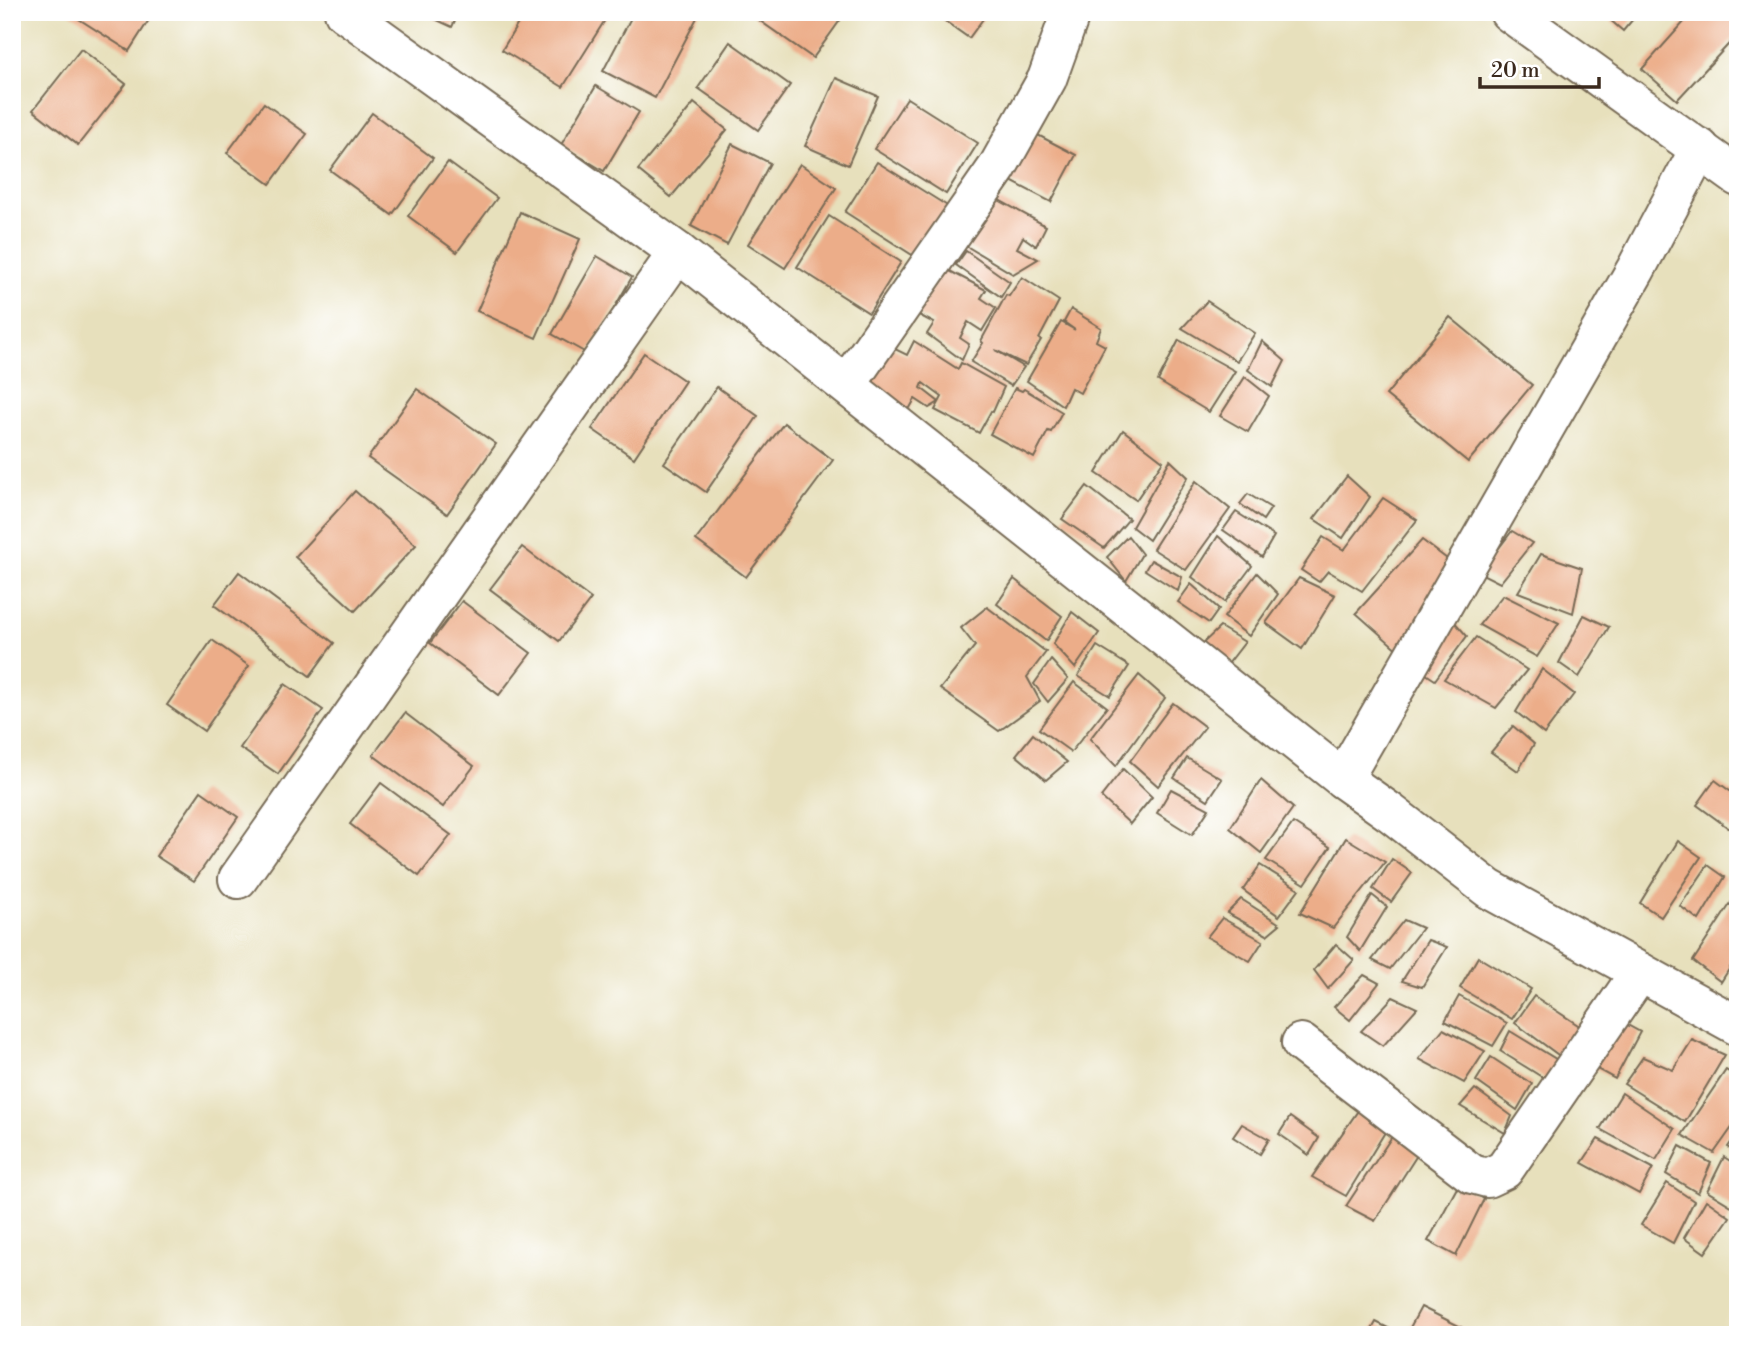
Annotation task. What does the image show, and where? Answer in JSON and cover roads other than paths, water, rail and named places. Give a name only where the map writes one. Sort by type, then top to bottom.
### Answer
[{"type":"street","points":[[344,12],[678,252],[1343,779],[1489,889],[1738,1026]]},
{"type":"street","points":[[847,384],[998,168],[1047,79],[1071,12]]},
{"type":"street","points":[[1509,12],[1738,177]]},
{"type":"street","points":[[1343,779],[1636,269],[1700,148]]},
{"type":"street","points":[[239,879],[678,252]]},
{"type":"street","points":[[1301,1043],[1472,1174],[1487,1178],[1504,1170],[1640,972]]}]
